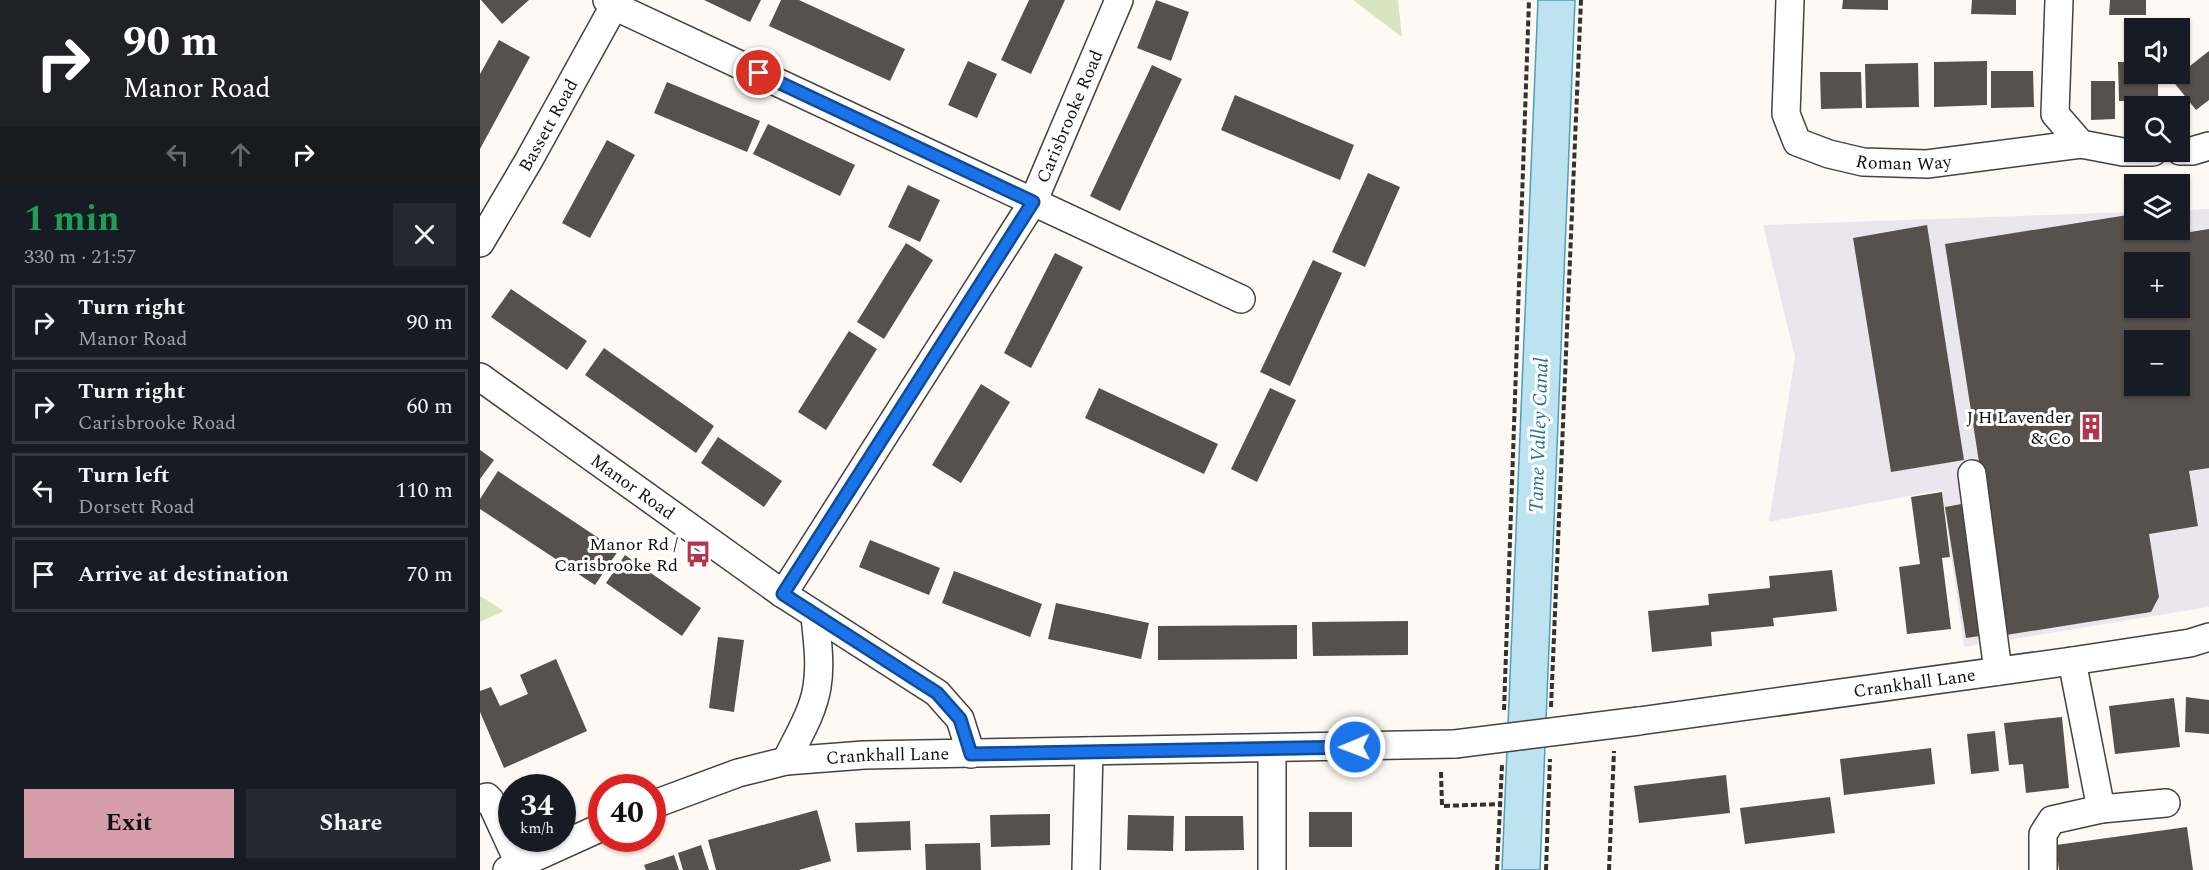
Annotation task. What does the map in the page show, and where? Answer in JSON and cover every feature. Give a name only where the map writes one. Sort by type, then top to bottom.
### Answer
[{"type":"street","name":"Carisbrooke Road","points":[[783,594],[1033,202],[1119,0]]},
{"type":"street","name":"Roman Way","points":[[1790,0],[1786,114],[1797,142],[1829,154],[1863,162],[1927,164],[2081,144],[2124,152]]},
{"type":"street","points":[[2059,0],[2055,114],[2081,144]]},
{"type":"street","points":[[610,3],[1241,299]]},
{"type":"street","name":"Bassett Road","points":[[480,243],[529,160],[610,3]]},
{"type":"street","points":[[2190,151],[2209,146]]},
{"type":"street","name":"Manor Road","points":[[480,377],[814,616],[937,693],[960,719],[971,754]]},
{"type":"street","points":[[1972,474],[1998,671]]},
{"type":"street","points":[[786,761],[812,707],[818,686],[818,641],[814,616]]},
{"type":"street","name":"Crankhall Lane","points":[[666,801],[738,773],[786,761],[864,755],[1448,745],[2203,643]]},
{"type":"street","points":[[2072,661],[2102,809]]},
{"type":"street","points":[[1272,748],[1272,870]]},
{"type":"street","points":[[1086,870],[1089,751]]},
{"type":"street","points":[[480,799],[487,797],[490,800],[513,867],[588,833]]},
{"type":"street","points":[[2043,870],[2043,834],[2052,820],[2102,809],[2166,802]]},
{"type":"path","points":[[1504,713],[1529,0]]},
{"type":"path","points":[[1551,709],[1581,0]]},
{"type":"path","points":[[1609,870],[1627,722]]},
{"type":"path","points":[[1448,745],[1442,806],[1500,804]]},
{"type":"path","points":[[1546,870],[1550,756]]},
{"type":"path","points":[[1497,870],[1502,760]]},
{"type":"shaded area","points":[[2209,209],[2209,607],[1964,647],[1942,490],[1769,522],[1795,357],[1763,225],[2124,212],[2124,240],[2190,240],[2190,210]]},
{"type":"green space","points":[[1353,0],[1398,0],[1402,37]]},
{"type":"green space","points":[[480,596],[504,611],[480,622]]},
{"type":"water","name":"Tame Valley Canal","points":[[1538,0],[1575,0],[1540,870],[1502,870]]},
{"type":"building","points":[[481,0],[529,0],[502,24]]},
{"type":"building","points":[[704,0],[761,0],[750,22]]},
{"type":"building","points":[[781,0],[799,0],[905,49],[890,81],[769,26]]},
{"type":"building","points":[[1029,0],[1065,0],[1031,74],[1001,60]]},
{"type":"building","points":[[1156,0],[1189,12],[1171,61],[1137,48]]},
{"type":"building","points":[[1843,0],[1888,0],[1888,10],[1842,9]]},
{"type":"building","points":[[1972,0],[2016,0],[2016,15],[1971,14]]},
{"type":"building","points":[[2110,0],[2146,0],[2146,15],[2109,15]]},
{"type":"building","points":[[499,40],[530,57],[480,149],[480,74]]},
{"type":"building","points":[[2209,51],[2209,100],[2196,110],[2190,102],[2190,96],[2185,96],[2175,84],[2190,84],[2190,66]]},
{"type":"building","points":[[968,61],[997,74],[977,118],[948,105]]},
{"type":"building","points":[[1987,61],[1987,105],[1934,107],[1934,62]]},
{"type":"building","points":[[2118,62],[2124,62],[2124,84],[2158,84],[2158,96],[2124,96],[2124,101],[2119,101]]},
{"type":"building","points":[[1918,63],[1919,107],[1866,108],[1865,64]]},
{"type":"building","points":[[1152,65],[1182,79],[1120,211],[1090,196]]},
{"type":"building","points":[[1991,71],[2033,71],[2034,107],[1991,108]]},
{"type":"building","points":[[1820,72],[1861,72],[1862,108],[1821,109]]},
{"type":"building","points":[[2091,81],[2115,81],[2115,119],[2091,120]]},
{"type":"building","points":[[667,82],[760,121],[747,152],[654,113]]},
{"type":"building","points":[[1235,95],[1354,145],[1340,180],[1221,130]]},
{"type":"building","points":[[768,124],[855,165],[840,196],[753,154]]},
{"type":"building","points":[[607,140],[635,155],[590,238],[562,223]]},
{"type":"building","points":[[1368,173],[1400,187],[1365,267],[1332,252]]},
{"type":"building","points":[[908,185],[940,200],[920,242],[888,227]]},
{"type":"building","name":"J H Lavender & Co","points":[[2124,216],[2124,240],[2190,240],[2190,232],[2209,229],[2209,468],[2189,471],[2198,526],[2149,534],[2159,597],[2151,612],[2006,635],[1945,244]]},
{"type":"building","points":[[1927,225],[1964,460],[1891,472],[1853,238]]},
{"type":"building","points":[[906,243],[933,260],[884,339],[857,322]]},
{"type":"building","points":[[1055,253],[1083,267],[1031,368],[1004,353]]},
{"type":"building","points":[[1313,260],[1342,273],[1290,386],[1260,372]]},
{"type":"building","points":[[511,289],[587,341],[567,370],[491,317]]},
{"type":"building","points":[[849,331],[877,349],[826,430],[798,412]]},
{"type":"building","points":[[604,348],[714,426],[696,453],[585,375]]},
{"type":"building","points":[[981,384],[1010,402],[961,483],[932,465]]},
{"type":"building","points":[[1099,388],[1218,444],[1204,474],[1085,418]]},
{"type":"building","points":[[1270,388],[1296,400],[1257,482],[1231,469]]},
{"type":"building","points":[[718,437],[782,481],[764,507],[701,463]]},
{"type":"building","points":[[480,450],[494,460],[480,479]]},
{"type":"building","points":[[498,471],[618,551],[595,585],[480,509],[480,499]]},
{"type":"building","points":[[1942,492],[1950,557],[1942,558],[1951,629],[1907,634],[1899,567],[1920,564],[1911,497]]},
{"type":"building","points":[[1967,503],[1987,635],[1966,638],[1945,507]]},
{"type":"building","points":[[870,540],[940,568],[929,595],[859,567]]},
{"type":"building","points":[[625,555],[701,608],[682,636],[606,583]]},
{"type":"building","points":[[1832,570],[1837,611],[1773,618],[1774,626],[1711,632],[1712,646],[1652,652],[1648,611],[1709,605],[1708,594],[1770,588],[1769,576]]},
{"type":"building","points":[[954,571],[1042,604],[1030,637],[942,603]]},
{"type":"building","points":[[1056,603],[1149,623],[1141,659],[1048,639]]},
{"type":"building","points":[[1408,621],[1408,655],[1313,656],[1312,622]]},
{"type":"building","points":[[1297,625],[1297,659],[1158,660],[1158,626]]},
{"type":"building","points":[[718,637],[744,640],[734,712],[709,708]]},
{"type":"building","points":[[556,659],[587,731],[504,768],[480,712],[480,691],[491,687],[500,706],[528,694],[520,675]]},
{"type":"building","points":[[2186,697],[2209,700],[2209,734],[2185,732]]},
{"type":"building","points":[[2174,698],[2180,747],[2115,754],[2109,706]]},
{"type":"building","points":[[2062,717],[2069,788],[2026,793],[2023,764],[2009,765],[2004,723]]},
{"type":"building","points":[[1995,731],[1999,771],[1971,774],[1967,734]]},
{"type":"building","points":[[1931,748],[1935,784],[1844,795],[1840,759]]},
{"type":"building","points":[[1726,775],[1730,813],[1639,823],[1634,786]]},
{"type":"building","points":[[1830,797],[1835,833],[1745,844],[1740,808]]},
{"type":"building","points":[[817,810],[831,861],[799,870],[716,870],[708,840]]},
{"type":"building","points":[[1309,812],[1352,812],[1352,847],[1309,847]]},
{"type":"building","points":[[1050,814],[1050,845],[991,847],[990,815]]},
{"type":"building","points":[[1128,815],[1174,816],[1173,851],[1127,850]]},
{"type":"building","points":[[1185,816],[1243,816],[1244,850],[1185,851]]},
{"type":"building","points":[[910,821],[911,850],[857,852],[855,823]]},
{"type":"building","points":[[2187,827],[2193,870],[2059,870],[2056,845]]},
{"type":"building","points":[[980,843],[981,870],[926,870],[925,844]]},
{"type":"building","points":[[701,845],[709,870],[683,870],[678,853]]},
{"type":"building","points":[[674,855],[679,870],[646,870],[644,865]]},
{"type":"place","name":"J H Lavender & Co","points":[[2091,427]]},
{"type":"place","name":"Manor Rd / Carisbrooke Rd","points":[[698,554]]},
{"type":"route","points":[[759,73],[1033,202],[783,594],[937,693],[960,719],[971,754],[1355,747]]}]
